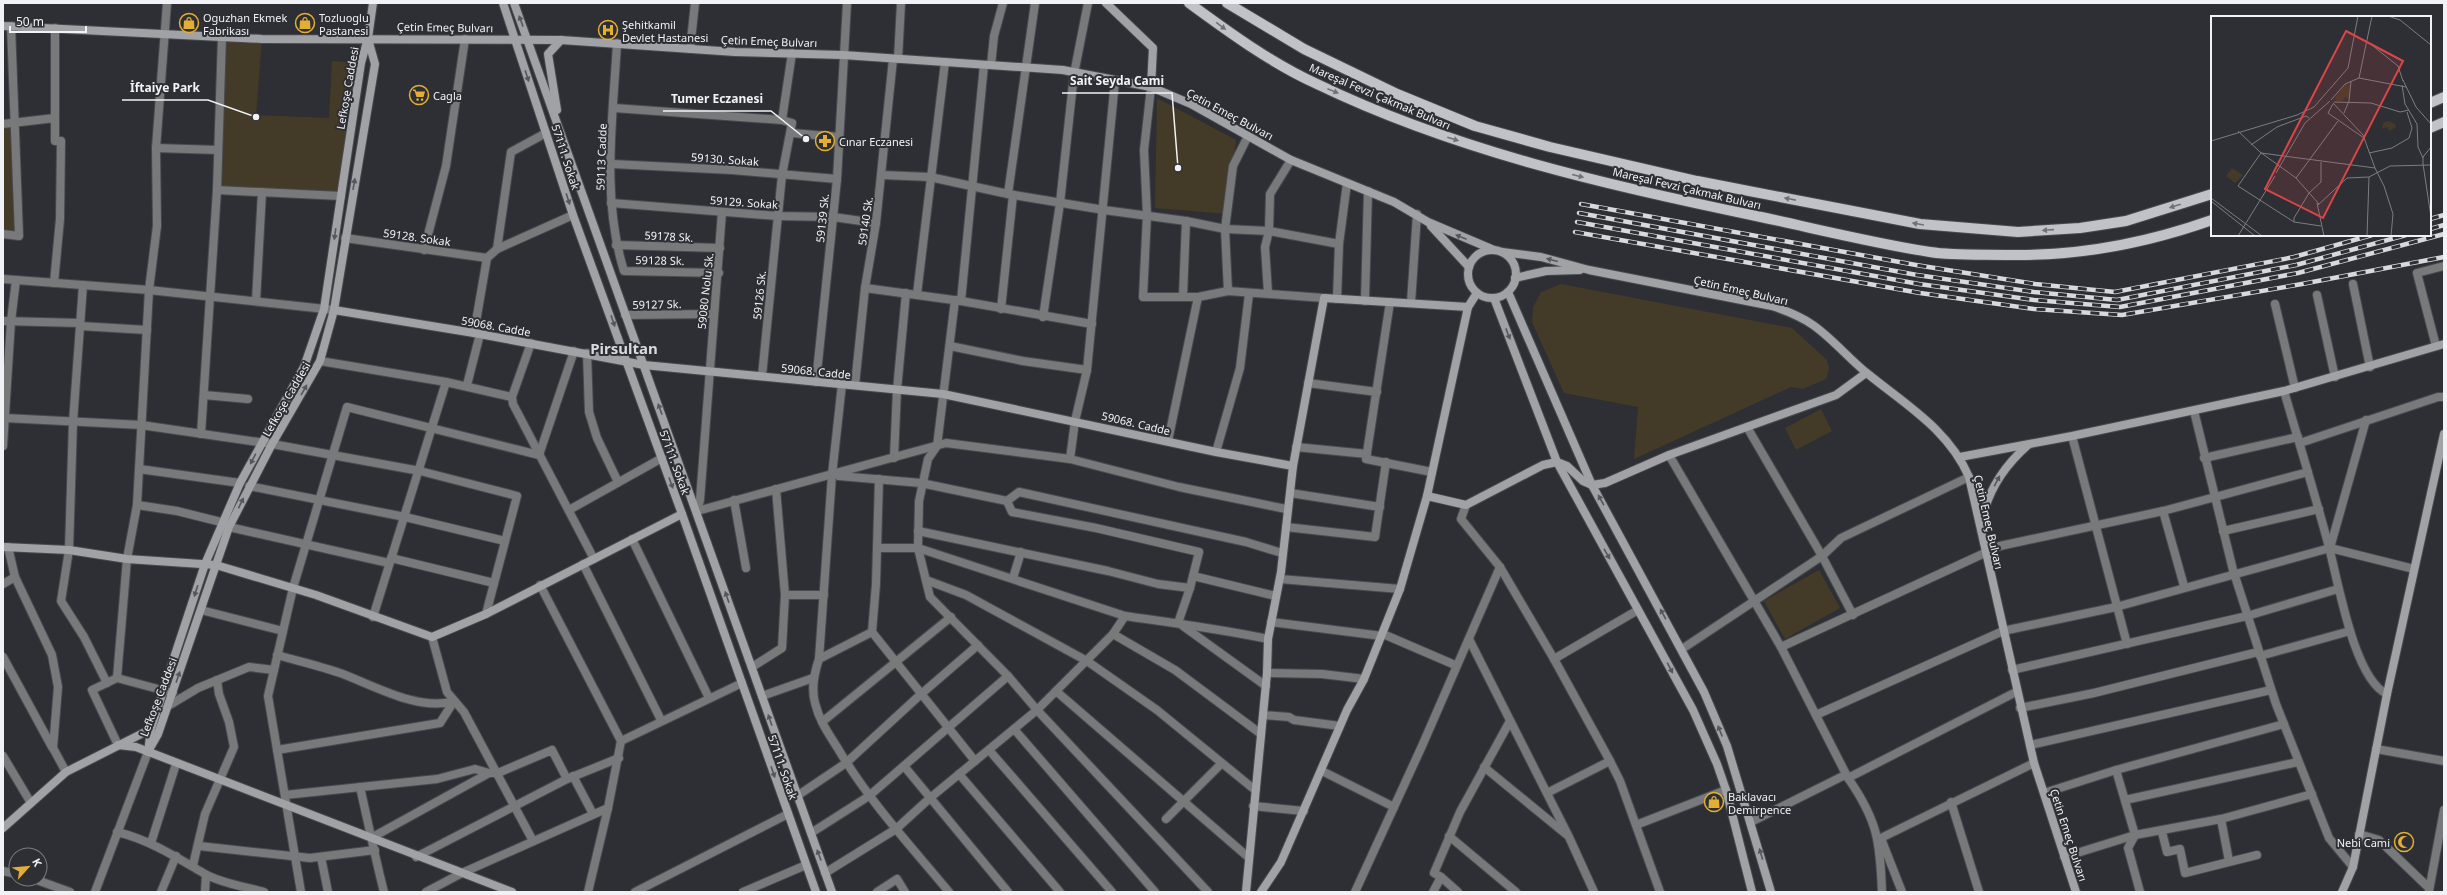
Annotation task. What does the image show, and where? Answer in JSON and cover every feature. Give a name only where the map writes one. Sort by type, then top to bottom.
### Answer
[{"type":"main road","name":"Lefkoşe Caddesi","points":[[148,752],[151,729],[204,564],[240,483],[304,368],[324,309],[361,63],[368,38],[373,3]]},
{"type":"main road","name":"57111. Sokak","points":[[503,3],[573,215],[662,458],[816,892]]},
{"type":"main road","points":[[514,3],[560,129],[586,209],[697,511],[832,892]]},
{"type":"main road","points":[[1106,3],[1153,48],[1151,87]]},
{"type":"main road","name":"Mareşal Fevzi Çakmak Bulvarı","points":[[1189,3],[1241,41],[1316,84],[1438,135],[1552,170],[1691,203],[1932,252],[2014,255],[2106,249],[2172,234],[2211,220]]},
{"type":"main road","name":"Mareşal Fevzi Çakmak Bulvarı","points":[[1227,3],[1304,49],[1397,94],[1476,126],[1550,147],[1697,181],[1920,224],[2018,232],[2080,228],[2126,221],[2211,194]]},
{"type":"main road","name":"Çetin Emeç Bulvarı","points":[[7,26],[222,37],[561,40],[690,49],[843,55],[1063,70],[1074,74],[1151,87],[1191,104],[1291,160],[1368,191],[1416,214],[1428,222],[1498,251],[1541,257],[1589,270],[1772,306],[1796,315],[1815,326],[1866,373],[1933,426],[1960,457],[1969,477],[2016,692],[2034,763],[2076,892]]},
{"type":"main road","name":"Lefkoşe Caddesi","points":[[148,752],[158,734],[229,527],[272,444],[320,361],[334,310],[374,64],[368,38]]},
{"type":"main road","points":[[560,129],[548,54],[561,40]]},
{"type":"main road","points":[[2431,103],[2444,97]]},
{"type":"main road","points":[[2431,128],[2444,122]]},
{"type":"main road","name":"Çetin Emeç Bulvarı","points":[[1428,222],[1469,267]]},
{"type":"main road","points":[[1498,251],[1513,263],[1515,278],[1508,292],[1494,298],[1477,293],[1469,281],[1469,267],[1478,254],[1498,251]]},
{"type":"main road","name":"Çetin Emeç Bulvarı","points":[[1515,278],[1546,271],[1589,270]]},
{"type":"main road","points":[[1508,292],[1592,485],[1704,692],[1727,746],[1771,892]]},
{"type":"main road","points":[[1261,892],[1281,862],[1322,771],[1340,726],[1364,679],[1400,589],[1427,496],[1468,307],[1477,293]]},
{"type":"main road","points":[[1246,892],[1248,857],[1266,686],[1268,639],[1280,579],[1286,527],[1286,509],[1290,493],[1296,447],[1324,298],[1468,307]]},
{"type":"main road","points":[[1494,298],[1557,462],[1692,710],[1726,790],[1752,892]]},
{"type":"main road","name":"59068. Cadde","points":[[334,310],[531,343],[644,365],[943,394],[1216,452],[1293,466]]},
{"type":"main road","points":[[1960,457],[2072,436],[2284,391],[2370,367],[2440,345]]},
{"type":"main road","points":[[1427,496],[1466,504],[1544,465],[1557,462],[1567,466],[1583,481],[1592,485],[1605,483],[1669,455],[1836,395],[1866,373]]},
{"type":"main road","points":[[2342,892],[2353,867],[2387,694],[2414,569],[2442,451],[2444,434]]},
{"type":"main road","points":[[1980,530],[1988,499],[2000,476],[2011,460],[2028,444]]},
{"type":"main road","points":[[6,547],[69,550],[127,559],[216,565],[316,595],[372,617],[432,637],[486,614],[540,585],[682,514]]},
{"type":"main road","points":[[3,828],[66,772],[151,729]]},
{"type":"main road","points":[[118,745],[136,747],[176,764],[219,778],[287,806],[372,838],[416,857],[512,892]]},
{"type":"street","points":[[117,678],[127,559],[137,505],[149,290],[157,226],[156,148],[163,34],[167,3]]},
{"type":"street","points":[[690,49],[696,3]]},
{"type":"street","name":"59139 Sk.","points":[[816,382],[837,179],[847,3]]},
{"type":"street","name":"59140 Sk.","points":[[855,386],[865,288],[876,223],[896,59],[901,3]]},
{"type":"street","points":[[1001,309],[1011,195],[1035,3]]},
{"type":"street","points":[[1043,316],[1060,203],[1074,74],[1088,3]]},
{"type":"street","points":[[1001,4],[987,65],[958,301],[943,394],[937,446],[928,459],[921,483],[918,548],[930,597],[1008,676],[1037,710],[1208,892]]},
{"type":"street","points":[[3,234],[19,236],[16,123],[7,26]]},
{"type":"street","points":[[54,283],[60,218],[61,141],[55,140],[55,28]]},
{"type":"street","points":[[201,434],[217,190],[222,37]]},
{"type":"street","points":[[424,250],[446,166],[465,39]]},
{"type":"street","name":"59113 Cadde","points":[[617,44],[611,203],[616,244],[624,270]]},
{"type":"street","points":[[782,120],[792,53]]},
{"type":"street","points":[[917,294],[945,62]]},
{"type":"street","points":[[1070,459],[1075,421],[1087,370],[1104,210],[1115,81]]},
{"type":"street","points":[[1151,87],[1144,150],[1147,215],[1143,297],[1198,297],[1228,291],[1249,294],[1268,293],[1324,298]]},
{"type":"street","points":[[614,108],[782,120],[792,123],[792,133],[839,137]]},
{"type":"street","points":[[3,124],[55,118]]},
{"type":"street","points":[[497,249],[511,152],[546,133]]},
{"type":"street","name":"59126 Sk.","points":[[762,376],[782,175],[792,133]]},
{"type":"street","points":[[1228,291],[1225,229],[1233,166],[1248,136]]},
{"type":"street","points":[[156,148],[218,150]]},
{"type":"street","points":[[1268,293],[1265,247],[1269,231],[1270,194],[1291,160]]},
{"type":"street","name":"59130. Sokak","points":[[612,164],[837,179]]},
{"type":"street","points":[[882,174],[930,177],[1011,195],[1104,210],[1186,220],[1225,229],[1269,231],[1339,244]]},
{"type":"street","points":[[1337,299],[1339,244],[1347,183]]},
{"type":"street","points":[[217,190],[341,196]]},
{"type":"street","points":[[1366,301],[1368,191]]},
{"type":"street","points":[[256,301],[262,192]]},
{"type":"street","name":"59129. Sokak","points":[[611,203],[778,216],[833,217],[876,223]]},
{"type":"street","name":"59080 Nolu Sk.","points":[[697,511],[700,500],[714,314],[719,273],[722,212]]},
{"type":"street","points":[[1411,303],[1416,214]]},
{"type":"street","points":[[467,386],[477,334],[487,258],[497,249],[573,215]]},
{"type":"street","points":[[1183,296],[1186,220]]},
{"type":"street","name":"59128. Sokak","points":[[345,238],[487,258]]},
{"type":"street","name":"59178 Sk.","points":[[616,244],[720,248]]},
{"type":"street","points":[[2440,345],[2417,273],[2444,266]]},
{"type":"street","name":"59128 Sk.","points":[[624,270],[719,273]]},
{"type":"street","points":[[3,280],[149,290],[334,310]]},
{"type":"street","points":[[3,446],[7,321],[16,280]]},
{"type":"street","points":[[2353,284],[2370,367]]},
{"type":"street","points":[[83,285],[73,422],[69,550],[61,601],[84,637],[107,683]]},
{"type":"street","points":[[865,288],[917,294],[1092,324]]},
{"type":"street","points":[[894,458],[897,390],[906,293]]},
{"type":"street","points":[[1216,452],[1240,368],[1249,294]]},
{"type":"street","points":[[2317,295],[2334,377]]},
{"type":"street","points":[[1168,441],[1198,297]]},
{"type":"street","points":[[1390,302],[1366,458],[1432,472]]},
{"type":"street","points":[[2275,304],[2295,388]]},
{"type":"street","name":"59127 Sk.","points":[[625,315],[714,314]]},
{"type":"street","points":[[7,321],[147,330]]},
{"type":"street","points":[[531,343],[512,397],[517,413],[594,559]]},
{"type":"street","points":[[950,346],[1024,361],[1087,370]]},
{"type":"street","points":[[539,455],[574,351]]},
{"type":"street","points":[[586,353],[589,412],[597,438],[618,482]]},
{"type":"street","points":[[320,361],[446,382],[512,397]]},
{"type":"street","points":[[372,617],[420,470],[446,382]]},
{"type":"street","points":[[1308,383],[1377,392]]},
{"type":"street","points":[[842,384],[832,475],[819,659],[813,678],[815,702],[822,722],[846,763],[869,796],[949,892]]},
{"type":"street","points":[[2284,391],[2330,548],[2338,589],[2350,631],[2367,673],[2378,690],[2387,694]]},
{"type":"street","points":[[204,396],[248,399]]},
{"type":"street","points":[[2204,458],[2299,440],[2438,397],[2444,397]]},
{"type":"street","points":[[301,892],[297,857],[268,696],[293,588],[331,454],[347,407],[432,430],[539,455]]},
{"type":"street","points":[[2194,411],[2204,458],[2234,573],[2271,690],[2329,838],[2353,867]]},
{"type":"street","points":[[5,418],[141,425],[272,444],[420,470],[518,496],[486,614]]},
{"type":"street","points":[[2330,548],[2366,420]]},
{"type":"street","points":[[1747,427],[1822,556],[1853,615]]},
{"type":"street","points":[[2072,436],[2126,644]]},
{"type":"street","points":[[697,511],[946,443],[1070,459],[1186,488],[1286,509]]},
{"type":"street","points":[[1296,447],[1367,454]]},
{"type":"street","points":[[1669,455],[1755,600],[1781,647],[1847,777],[1874,822],[1902,892]]},
{"type":"street","points":[[569,510],[662,458]]},
{"type":"street","points":[[1286,527],[1375,537],[1386,462]]},
{"type":"street","points":[[139,469],[240,483]]},
{"type":"street","points":[[1781,647],[2000,546],[2163,511],[2214,496],[2308,472]]},
{"type":"street","points":[[832,475],[921,483],[1007,501],[1020,492],[1239,540],[1282,553]]},
{"type":"street","points":[[1682,650],[1822,556],[1841,538],[1969,477]]},
{"type":"street","points":[[879,479],[872,632],[897,660],[920,695],[949,727],[975,761]]},
{"type":"street","points":[[249,486],[405,517],[505,541]]},
{"type":"street","points":[[752,667],[782,648],[785,595],[776,489]]},
{"type":"street","points":[[1290,493],[1380,507]]},
{"type":"street","points":[[734,500],[746,568]]},
{"type":"street","points":[[1007,501],[1012,512],[1096,528],[1199,552],[1181,624]]},
{"type":"street","points":[[1466,504],[1461,519],[1500,567],[1554,659],[1610,761],[1636,825],[1660,892]]},
{"type":"street","points":[[137,505],[176,510],[222,522]]},
{"type":"street","points":[[2223,531],[2319,509]]},
{"type":"street","points":[[2163,511],[2184,586]]},
{"type":"street","points":[[229,527],[494,583]]},
{"type":"street","points":[[918,531],[1021,552],[1158,584],[1190,588]]},
{"type":"street","points":[[632,539],[709,698]]},
{"type":"street","points":[[6,547],[15,577],[52,655],[58,688],[53,748]]},
{"type":"street","points":[[877,548],[918,548],[1125,616],[1181,624],[1200,625],[1268,639]]},
{"type":"street","points":[[1816,715],[2003,632],[2116,607],[2184,586],[2330,548],[2414,569]]},
{"type":"street","points":[[1013,578],[1021,552]]},
{"type":"street","points":[[583,564],[661,720]]},
{"type":"street","points":[[1355,892],[1500,567]]},
{"type":"street","points":[[1193,576],[1276,596]]},
{"type":"street","points":[[3,584],[15,577]]},
{"type":"street","points":[[1280,579],[1400,589]]},
{"type":"street","points":[[926,580],[966,595],[1087,661],[1157,710],[1255,790]]},
{"type":"street","points":[[540,585],[620,741],[608,808],[588,892]]},
{"type":"street","points":[[2012,670],[2247,616],[2338,589]]},
{"type":"street","points":[[785,595],[824,595]]},
{"type":"street","points":[[201,610],[283,631]]},
{"type":"street","points":[[1554,659],[1638,610]]},
{"type":"street","points":[[825,872],[896,829],[930,798],[1037,710],[1087,661],[1112,634],[1125,616]]},
{"type":"street","points":[[822,722],[951,618]]},
{"type":"street","points":[[1271,622],[1382,635],[1455,666]]},
{"type":"street","points":[[1181,624],[1266,686]]},
{"type":"street","points":[[2020,708],[2094,693],[2350,631]]},
{"type":"street","points":[[819,659],[872,632]]},
{"type":"street","points":[[1112,634],[1175,670],[1261,734]]},
{"type":"street","points":[[432,637],[447,692],[464,712],[498,773],[533,841]]},
{"type":"street","points":[[1468,639],[1569,837],[1594,892]]},
{"type":"street","points":[[797,796],[846,763],[920,695],[978,645]]},
{"type":"street","points":[[278,655],[338,672],[416,702],[442,705],[454,701]]},
{"type":"street","points":[[3,657],[66,772]]},
{"type":"street","points":[[168,706],[175,700],[182,699],[190,692],[249,667],[274,670]]},
{"type":"street","points":[[1267,673],[1315,673],[1364,679]]},
{"type":"street","points":[[811,833],[869,796],[1008,676]]},
{"type":"street","points":[[118,745],[92,690],[117,678],[172,693]]},
{"type":"street","points":[[762,696],[813,678]]},
{"type":"street","points":[[193,865],[199,846],[199,834],[219,778],[234,747],[229,722],[219,694],[217,680]]},
{"type":"street","points":[[620,741],[742,682]]},
{"type":"street","points":[[2030,745],[2271,690]]},
{"type":"street","points":[[1056,691],[1248,857]]},
{"type":"street","points":[[1751,822],[1847,777],[2016,692]]},
{"type":"street","points":[[277,750],[440,723],[454,701]]},
{"type":"street","points":[[1263,715],[1289,717],[1294,720],[1340,726]]},
{"type":"street","points":[[1458,892],[1441,877],[1434,873],[1460,812],[1510,721]]},
{"type":"street","points":[[2044,793],[2116,770],[2284,724]]},
{"type":"street","points":[[1014,729],[1155,892]]},
{"type":"street","points":[[2376,749],[2444,761]]},
{"type":"street","points":[[285,795],[437,779],[475,769],[489,773],[498,773],[552,750],[593,814]]},
{"type":"street","points":[[990,750],[1112,892]]},
{"type":"street","name":"Lefkoşe Caddesi","points":[[96,892],[116,832],[148,752]]},
{"type":"street","points":[[3,756],[31,803]]},
{"type":"street","points":[[416,857],[570,778],[618,758]]},
{"type":"street","points":[[1547,793],[1610,761]]},
{"type":"street","points":[[2125,800],[2298,762]]},
{"type":"street","points":[[1881,838],[1951,802],[2034,763]]},
{"type":"street","points":[[151,843],[176,764]]},
{"type":"street","points":[[1166,819],[1182,801],[1222,764]]},
{"type":"street","points":[[904,766],[1008,892]]},
{"type":"street","points":[[1484,767],[1569,837]]},
{"type":"street","points":[[2116,770],[2135,835],[2128,848],[2140,892]]},
{"type":"street","points":[[1322,771],[1394,807]]},
{"type":"street","points":[[372,838],[489,773]]},
{"type":"street","points":[[959,774],[1060,892]]},
{"type":"street","points":[[360,787],[375,850],[376,866],[384,892]]},
{"type":"street","points":[[1636,825],[1726,790]]},
{"type":"street","points":[[2064,856],[2135,835],[2162,832],[2221,819],[2312,794]]},
{"type":"street","points":[[1951,802],[1979,892]]},
{"type":"street","points":[[1253,806],[1304,811]]},
{"type":"street","points":[[426,892],[533,841],[608,808]]},
{"type":"street","points":[[2429,890],[2444,810]]},
{"type":"street","points":[[634,892],[788,814]]},
{"type":"street","points":[[2221,819],[2229,861]]},
{"type":"street","points":[[1874,822],[1880,847],[1882,892]]},
{"type":"street","points":[[116,832],[151,843],[193,865],[206,875],[264,892]]},
{"type":"street","points":[[2162,832],[2167,852],[2180,849],[2185,873],[2257,855]]},
{"type":"street","points":[[2359,834],[2378,840],[2429,890]]},
{"type":"street","points":[[1449,836],[1516,892]]},
{"type":"street","points":[[199,846],[297,857],[321,857],[375,850]]},
{"type":"street","points":[[161,892],[176,856]]},
{"type":"street","points":[[321,857],[328,892]]},
{"type":"street","points":[[743,892],[806,865]]},
{"type":"street","points":[[205,892],[206,875]]},
{"type":"street","points":[[1433,892],[1441,877]]},
{"type":"street","points":[[876,892],[897,879],[905,892]]},
{"type":"street","points":[[48,884],[70,892]]},
{"type":"shaded area","points":[[222,37],[262,39],[256,115],[329,118],[332,61],[361,63],[341,196],[217,190]]},
{"type":"shaded area","points":[[1157,98],[1236,140],[1227,214],[1155,208]]},
{"type":"shaded area","points":[[16,123],[19,236],[3,234],[3,124]]},
{"type":"shaded area","points":[[1561,284],[1792,328],[1827,360],[1829,369],[1826,379],[1803,389],[1791,387],[1634,459],[1638,407],[1564,393],[1532,322],[1533,307],[1541,292]]},
{"type":"shaded area","points":[[1821,409],[1832,431],[1796,450],[1785,428]]},
{"type":"shaded area","points":[[1819,570],[1840,608],[1785,639],[1764,601]]},
{"type":"railway","points":[[1581,204],[1916,265],[2035,284],[2115,292],[2294,257],[2368,236]]},
{"type":"railway","points":[[1579,213],[1917,275],[2034,292],[2117,300],[2296,265],[2402,236]]},
{"type":"railway","points":[[2431,219],[2444,215]]},
{"type":"railway","points":[[1577,222],[1919,284],[2034,300],[2120,307],[2298,273],[2444,234]]},
{"type":"railway","points":[[2431,229],[2444,225]]},
{"type":"railway","points":[[1575,232],[1920,293],[2034,309],[2122,315],[2302,284],[2444,257]]},
{"type":"place","name":"Oguzhan Ekmek Fabrikası","points":[[189,23]]},
{"type":"place","name":"Tozluoglu Pastanesi","points":[[305,23]]},
{"type":"place","name":"Şehitkamil Devlet Hastanesi","points":[[608,30]]},
{"type":"place","name":"Cagla","points":[[419,95]]},
{"type":"place","name":"İftaiye Park","points":[[256,117]]},
{"type":"place","name":"Tumer Eczanesi","points":[[806,139]]},
{"type":"place","name":"Cınar Eczanesi","points":[[825,141]]},
{"type":"place","name":"Sait Seyda Cami","points":[[1178,168]]},
{"type":"place","name":"Baklavacı Demirpence","points":[[1714,802]]},
{"type":"place","name":"Nebi Cami","points":[[2404,842]]},
{"type":"district","name":"Pirsultan","points":[[624,348]]}]
